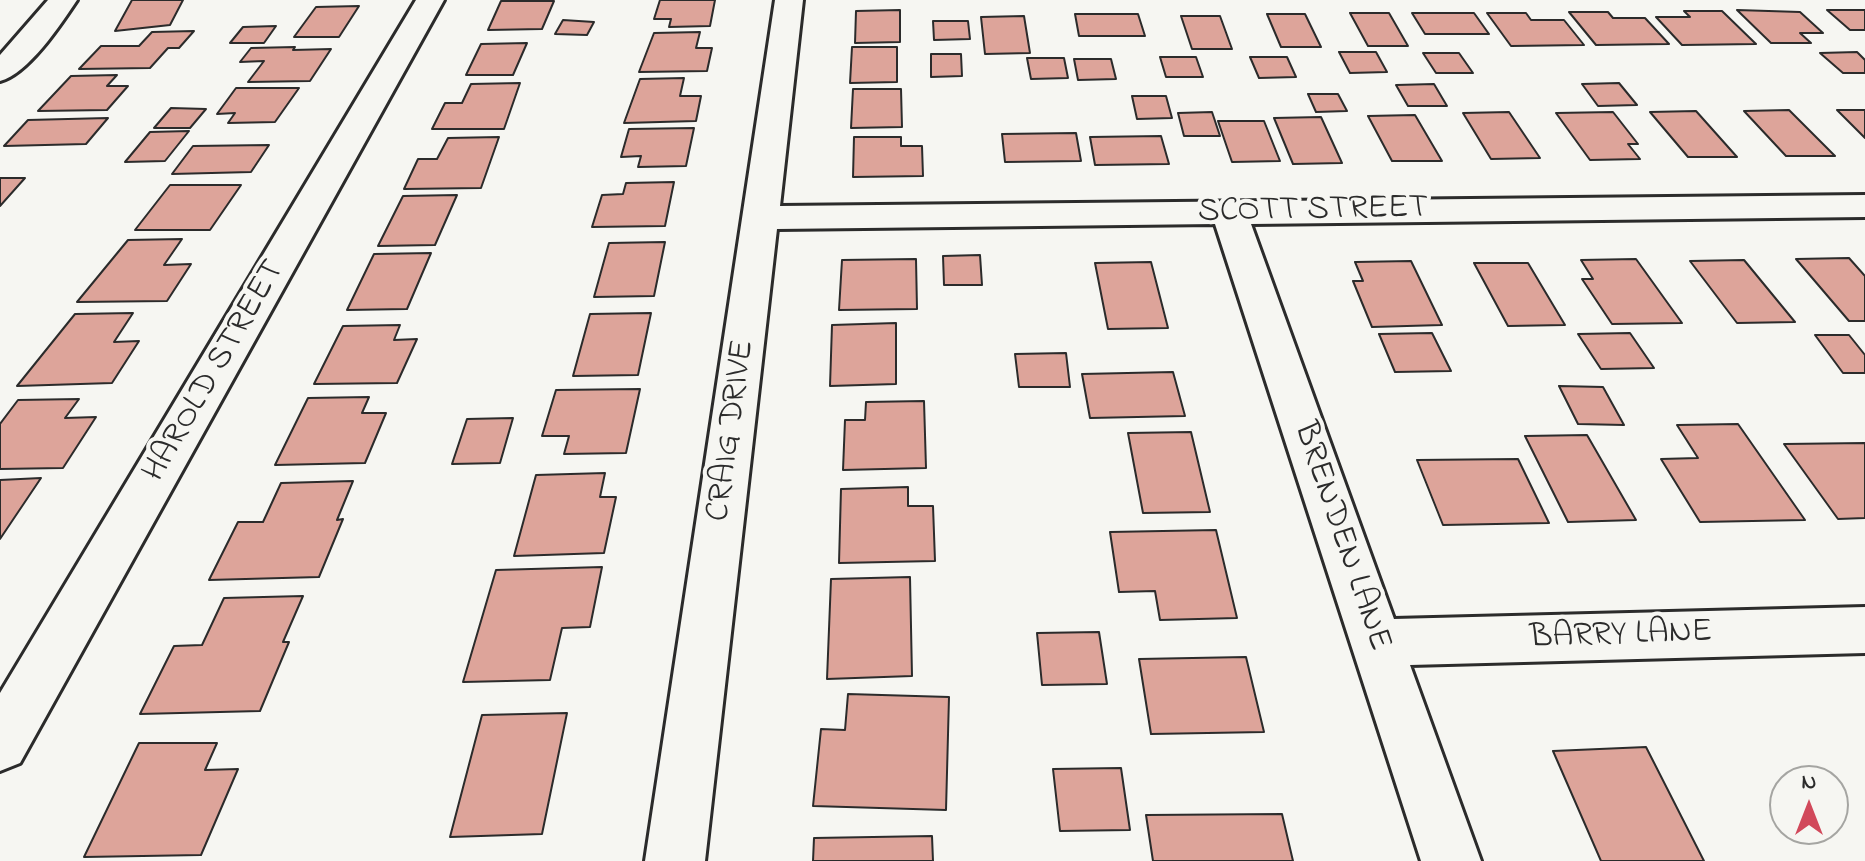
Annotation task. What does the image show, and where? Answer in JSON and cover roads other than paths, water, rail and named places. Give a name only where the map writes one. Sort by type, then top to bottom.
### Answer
[{"type":"street","points":[[0,72],[36,36],[63,0]]},
{"type":"street","name":"HAROLD STREET","points":[[0,744],[430,0]]},
{"type":"street","name":"CRAIG DRIVE","points":[[675,861],[789,0]]},
{"type":"street","name":"SCOTT STREET","points":[[762,218],[1865,206]]},
{"type":"street","name":"BRENDEN LANE","points":[[1229,212],[1451,861]]},
{"type":"street","name":"BARRY LANE","points":[[1377,643],[1865,630]]}]
